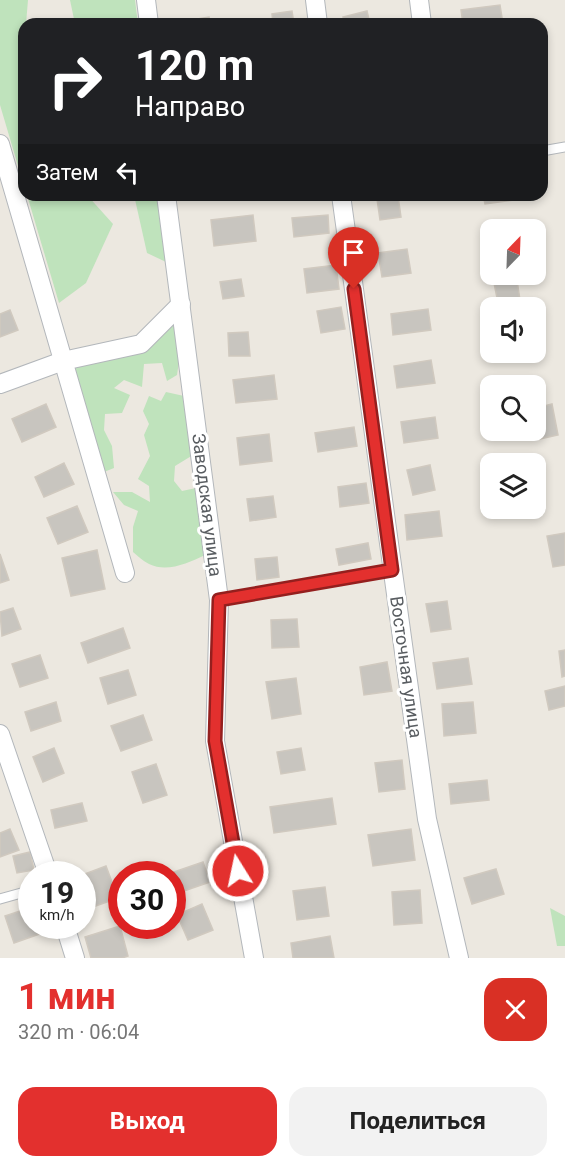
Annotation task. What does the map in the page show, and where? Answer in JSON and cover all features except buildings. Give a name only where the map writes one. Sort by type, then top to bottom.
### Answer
[{"type":"street","points":[[146,0],[148,18]]},
{"type":"street","points":[[315,0],[317,18]]},
{"type":"street","points":[[419,0],[421,18]]},
{"type":"street","points":[[0,144],[125,573]]},
{"type":"street","name":"Заводская улица","points":[[167,201],[219,600],[215,741],[254,958]]},
{"type":"street","name":"Восточная улица","points":[[342,201],[427,819],[459,958]]},
{"type":"street","points":[[0,384],[63,361],[141,344],[181,304]]},
{"type":"street","points":[[0,734],[44,861]]},
{"type":"street","points":[[69,939],[75,958]]},
{"type":"lane","points":[[548,150],[565,147]]},
{"type":"lane","points":[[219,600],[392,570]]},
{"type":"lane","points":[[0,899],[18,894]]},
{"type":"green space","points":[[0,0],[28,0],[26,18],[18,18],[18,166],[0,105]]},
{"type":"green space","points":[[70,0],[135,0],[137,18],[74,18]]},
{"type":"green space","points":[[29,201],[92,201],[113,224],[86,283],[59,303]]},
{"type":"green space","points":[[135,201],[160,201],[166,262],[147,253]]},
{"type":"green space","points":[[171,324],[178,331],[180,355],[177,375],[167,381],[162,363],[144,364],[142,387],[124,380],[114,388],[130,395],[122,413],[105,414],[104,430],[112,446],[114,468],[104,472],[73,363]]},
{"type":"green space","points":[[166,392],[184,396],[193,455],[175,466],[174,481],[182,491],[196,488],[205,555],[177,566],[163,568],[149,564],[133,552],[133,527],[138,511],[124,505],[113,492],[132,492],[150,502],[149,486],[138,479],[150,456],[144,435],[149,424],[143,411],[149,396],[161,401]]},
{"type":"green space","points":[[550,908],[565,916],[565,946],[557,946]]},
{"type":"route","points":[[238,871],[215,741],[219,600],[392,570],[354,289]]}]
